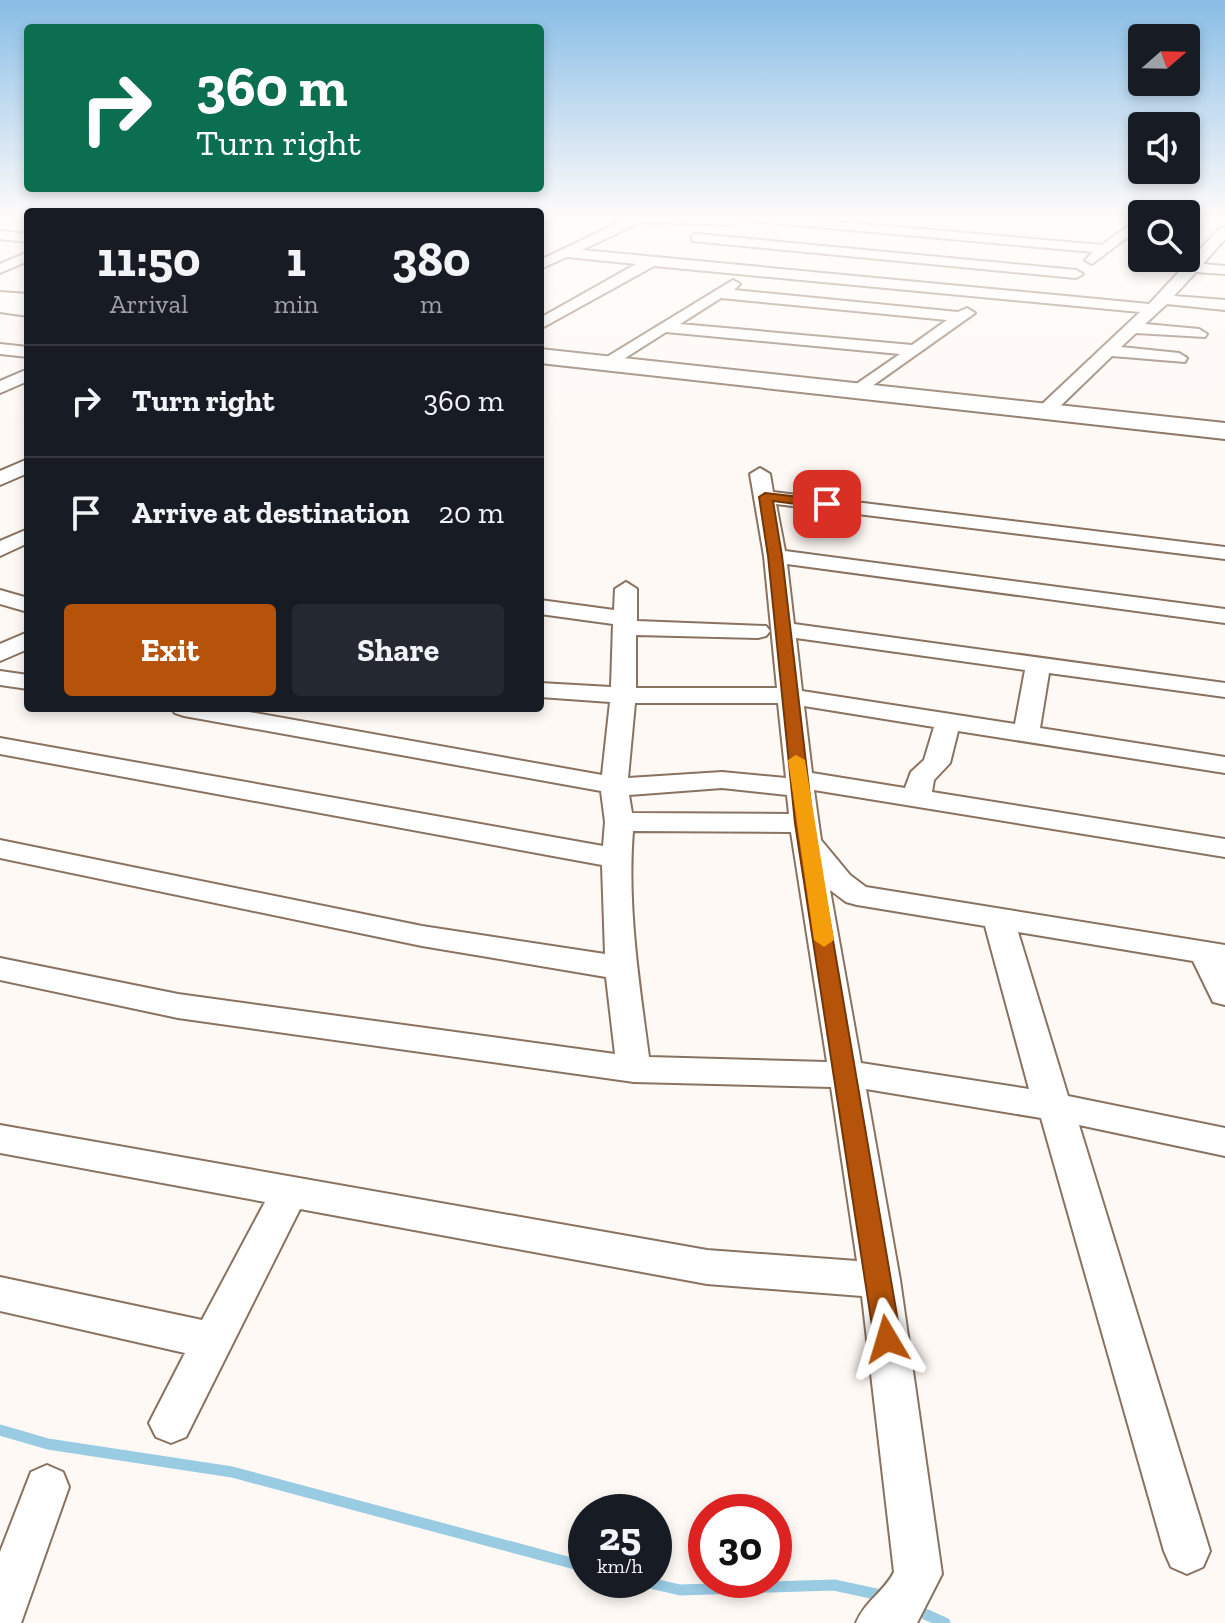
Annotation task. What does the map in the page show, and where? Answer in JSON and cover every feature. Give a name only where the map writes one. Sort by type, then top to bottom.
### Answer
[{"type":"street","points":[[544,322],[597,292]]},
{"type":"street","points":[[971,292],[1046,299],[1225,305]]},
{"type":"street","points":[[1046,299],[1055,292]]},
{"type":"street","points":[[1045,411],[1169,292]]},
{"type":"street","points":[[605,363],[719,293],[962,317]]},
{"type":"street","points":[[858,391],[994,294]]},
{"type":"street","points":[[0,298],[24,301]]},
{"type":"street","points":[[0,307],[24,310]]},
{"type":"street","points":[[664,327],[915,350]]},
{"type":"street","points":[[1109,351],[1176,361],[1201,332],[1133,328]]},
{"type":"street","points":[[0,349],[24,352]]},
{"type":"street","points":[[544,356],[1225,431]]},
{"type":"street","points":[[4,386],[24,376]]},
{"type":"street","points":[[4,386],[24,389]]},
{"type":"street","points":[[0,479],[24,467]]},
{"type":"street","points":[[880,1623],[904,1603],[918,1574],[880,1280],[806,834],[789,696],[770,630],[775,556],[763,485],[1225,553]]},
{"type":"street","points":[[0,550],[24,537]]},
{"type":"street","points":[[775,556],[1225,616]]},
{"type":"street","points":[[626,589],[623,695],[614,785],[619,822],[616,858],[621,968],[634,1069]]},
{"type":"street","points":[[0,597],[24,604]]},
{"type":"street","points":[[544,608],[625,623],[770,630],[1225,690]]},
{"type":"street","points":[[0,654],[24,641]]},
{"type":"street","points":[[1026,733],[1038,664]]},
{"type":"street","points":[[0,678],[24,681]]},
{"type":"street","points":[[544,690],[623,695],[789,696],[1225,765]]},
{"type":"street","points":[[232,712],[280,716],[614,785],[635,787],[722,780],[917,796],[1225,848]]},
{"type":"street","points":[[917,796],[921,778],[937,763],[948,721]]},
{"type":"street","points":[[0,746],[616,858]]},
{"type":"street","points":[[619,822],[806,834]]},
{"type":"street","points":[[806,834],[839,882],[857,895],[1215,955],[1225,994]]},
{"type":"street","points":[[0,849],[422,936],[621,968]]},
{"type":"street","points":[[999,920],[1047,1090],[1056,1107],[1187,1551]]},
{"type":"street","points":[[0,969],[178,1006],[634,1069],[879,1076],[1056,1107],[1225,1142]]},
{"type":"street","points":[[0,1139],[707,1267],[880,1280]]},
{"type":"street","points":[[171,1423],[289,1193]]},
{"type":"street","points":[[0,1294],[213,1341]]},
{"type":"street","points":[[0,1616],[47,1487]]},
{"type":"waterway","points":[[544,363],[586,368]]},
{"type":"waterway","points":[[0,1430],[48,1444],[232,1472],[568,1562]]},
{"type":"waterway","points":[[672,1588],[834,1585],[885,1596]]},
{"type":"waterway","points":[[914,1609],[945,1623]]},
{"type":"slow traffic","points":[[796,760],[824,940]]},
{"type":"route","points":[[827,504],[765,497],[775,556],[804,823],[880,1280],[887,1339]]}]
